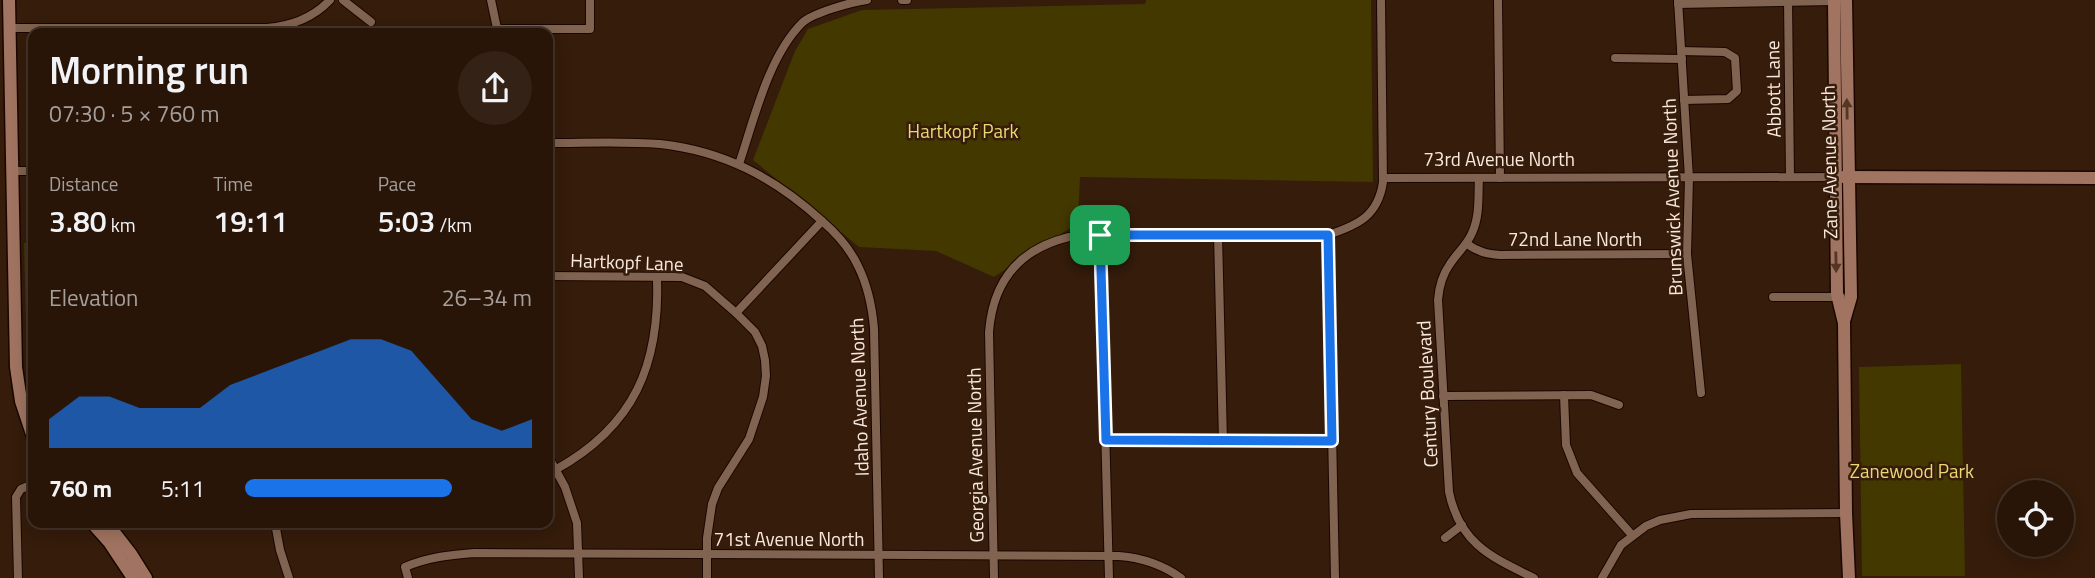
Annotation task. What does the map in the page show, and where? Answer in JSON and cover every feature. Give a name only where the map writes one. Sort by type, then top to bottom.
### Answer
[{"type":"street","points":[[9,0],[5,28],[5,171],[16,367],[21,401],[28,422]]},
{"type":"street","points":[[5,28],[267,28],[298,22],[312,15],[330,0]]},
{"type":"street","points":[[343,0],[371,22]]},
{"type":"street","points":[[491,0],[496,28]]},
{"type":"street","points":[[553,30],[590,29],[590,0]]},
{"type":"street","points":[[738,164],[774,62],[803,22],[837,7],[867,0]]},
{"type":"street","points":[[1109,578],[1100,235],[1328,235],[1359,223],[1377,206],[1383,178],[1381,0]]},
{"type":"street","points":[[1497,0],[1500,178]]},
{"type":"street","points":[[1678,2],[1838,0]]},
{"type":"street","name":"Zane Avenue North","points":[[1838,0],[1849,578]]},
{"type":"street","name":"Abbott Lane","points":[[1788,1],[1790,177]]},
{"type":"street","name":"Brunswick Avenue North","points":[[1678,2],[1689,178],[1687,254],[1701,393]]},
{"type":"street","points":[[1615,58],[1725,52],[1735,58],[1737,91],[1728,99],[1684,100]]},
{"type":"street","name":"Idaho Avenue North","points":[[553,143],[660,145],[725,159],[780,187],[822,221],[844,245],[857,263],[872,306],[879,578]]},
{"type":"street","points":[[5,171],[28,171]]},
{"type":"street","name":"73rd Avenue North","points":[[1383,178],[2095,178]]},
{"type":"street","name":"Century Boulevard","points":[[1479,178],[1477,219],[1466,244],[1449,264],[1439,287],[1449,492],[1462,525],[1481,549],[1534,578]]},
{"type":"street","points":[[736,313],[822,221]]},
{"type":"street","name":"Georgia Avenue North","points":[[994,578],[989,332],[994,299],[1011,269],[1023,258],[1052,241],[1100,235]]},
{"type":"street","points":[[1218,235],[1223,440]]},
{"type":"street","points":[[1328,235],[1335,578]]},
{"type":"street","name":"72nd Lane North","points":[[1466,244],[1487,254],[1500,255],[1687,254]]},
{"type":"street","name":"Hartkopf Lane","points":[[553,276],[657,276],[694,280],[715,293],[755,332],[762,346],[766,376],[763,397],[749,439],[718,488],[712,504],[708,521],[708,578]]},
{"type":"street","points":[[555,470],[603,436],[633,398],[652,353],[658,305],[657,276]]},
{"type":"street","points":[[1773,297],[1844,297]]},
{"type":"street","points":[[1564,395],[1566,445],[1577,472],[1632,535]]},
{"type":"street","points":[[1443,396],[1591,395],[1619,405]]},
{"type":"street","points":[[1106,440],[1332,441]]},
{"type":"street","points":[[553,466],[565,487],[577,523],[579,578]]},
{"type":"street","points":[[18,578],[16,497],[21,489],[28,486]]},
{"type":"street","points":[[1602,578],[1621,545],[1632,535],[1660,520],[1675,516],[1846,513]]},
{"type":"street","points":[[1445,538],[1462,525]]},
{"type":"street","points":[[96,528],[133,578]]},
{"type":"street","points":[[111,528],[146,578]]},
{"type":"street","points":[[276,528],[289,578]]},
{"type":"street","name":"71st Avenue North","points":[[408,578],[405,567],[435,557],[474,553],[1109,556],[1154,562],[1181,578]]},
{"type":"street","points":[[123,561],[125,578]]},
{"type":"green space","name":"Hartkopf Park","points":[[1146,0],[1371,0],[1373,182],[1080,177],[1078,223],[994,277],[936,251],[859,247],[753,160],[795,51],[808,29],[862,10],[1145,4]]},
{"type":"green space","points":[[24,243],[28,243],[28,324]]},
{"type":"green space","name":"Zanewood Park","points":[[1961,364],[1965,576],[1862,576],[1859,367]]},
{"type":"route","points":[[1100,235],[1328,235],[1332,441],[1106,440],[1100,235]]}]
